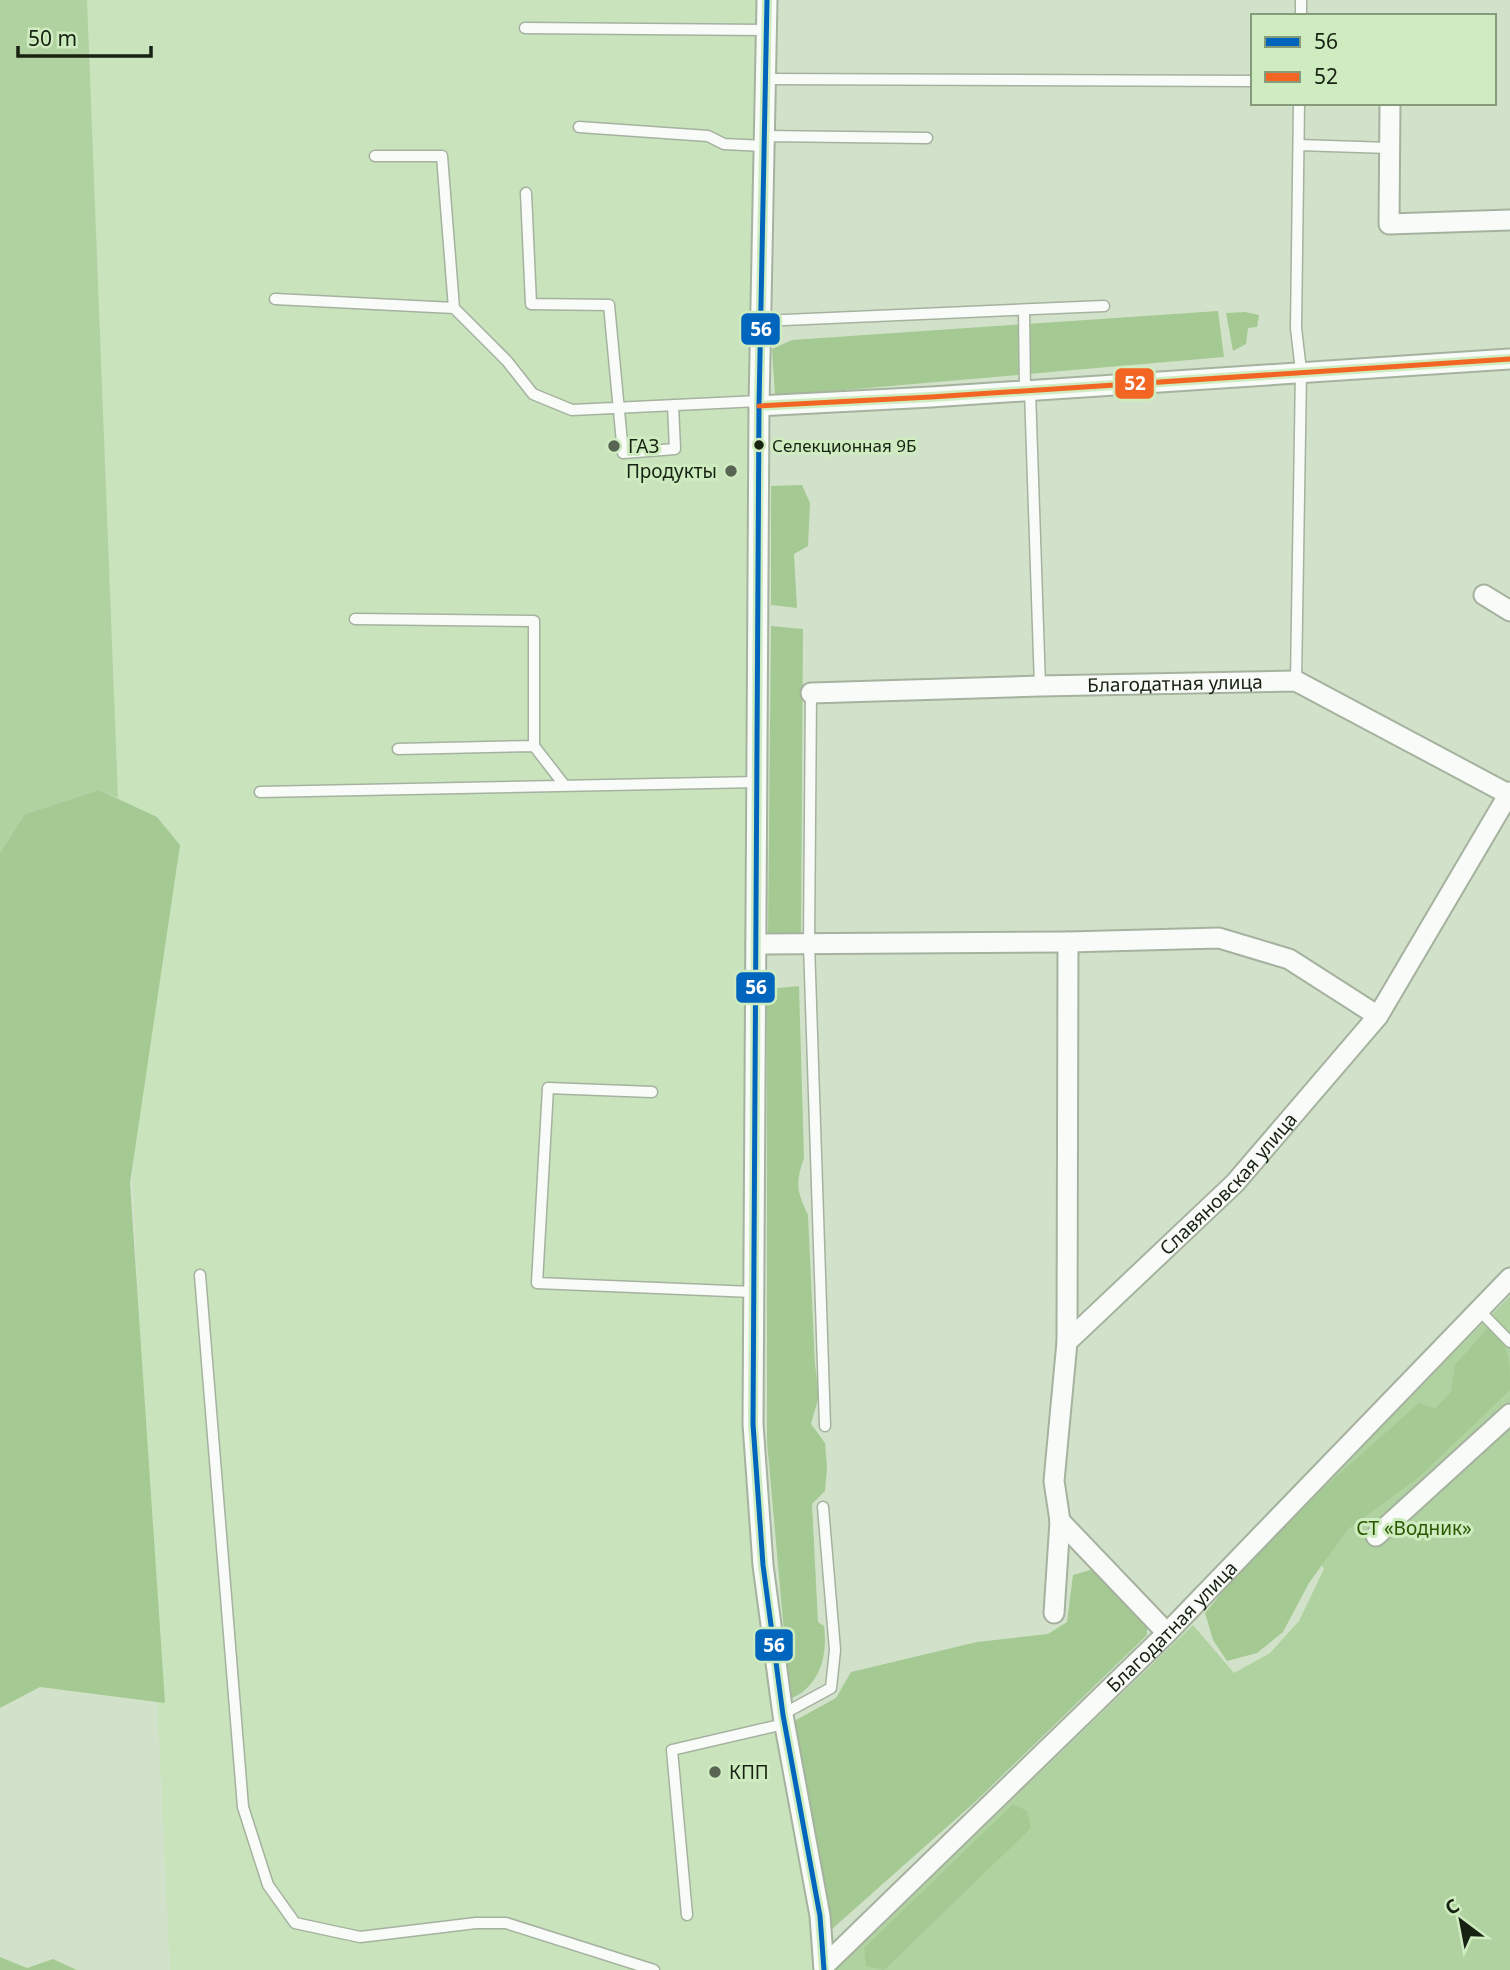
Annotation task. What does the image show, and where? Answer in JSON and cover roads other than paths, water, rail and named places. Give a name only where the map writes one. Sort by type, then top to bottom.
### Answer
[{"type":"street","points":[[767,0],[759,403],[753,1424],[763,1565],[783,1719],[820,1916],[824,1968]]},
{"type":"street","points":[[1390,105],[1389,224],[1510,219]]},
{"type":"street","points":[[759,403],[1027,391],[1510,359]]},
{"type":"street","points":[[1484,595],[1510,611]]},
{"type":"street","name":"Благодатная улица","points":[[811,693],[1296,681],[1510,794]]},
{"type":"street","name":"Славяновская улица","points":[[1067,1342],[1235,1183],[1378,1016],[1510,794]]},
{"type":"street","points":[[756,944],[1068,942],[1219,937],[1289,959],[1378,1016]]},
{"type":"street","points":[[1054,1614],[1060,1521],[1054,1481],[1067,1342],[1068,942]]},
{"type":"street","name":"Благодатная улица","points":[[824,1968],[1167,1633],[1510,1278]]},
{"type":"street","points":[[1376,1536],[1510,1414]]},
{"type":"street","points":[[1060,1521],[1167,1633]]},
{"type":"lane","points":[[525,28],[766,30]]},
{"type":"lane","points":[[766,79],[1251,81]]},
{"type":"lane","points":[[1296,681],[1301,371],[1296,328],[1299,105]]},
{"type":"lane","points":[[579,127],[708,136],[724,144],[927,138]]},
{"type":"lane","points":[[1299,145],[1390,148]]},
{"type":"lane","points":[[375,156],[442,156],[454,308],[507,361],[533,394],[572,410],[759,403]]},
{"type":"lane","points":[[526,193],[531,304],[609,305],[623,453],[675,449],[673,405]]},
{"type":"lane","points":[[275,299],[454,308]]},
{"type":"lane","points":[[761,321],[1104,306]]},
{"type":"lane","points":[[1024,310],[1040,686]]},
{"type":"lane","points":[[355,619],[534,621],[534,746],[565,786]]},
{"type":"lane","points":[[811,693],[809,944],[825,1426]]},
{"type":"lane","points":[[398,749],[534,746]]},
{"type":"lane","points":[[260,792],[758,782]]},
{"type":"lane","points":[[652,1092],[548,1088],[537,1283],[753,1292]]},
{"type":"lane","points":[[200,1275],[243,1807],[268,1885],[295,1923],[360,1937],[476,1923],[506,1923],[654,1970]]},
{"type":"lane","points":[[1479,1310],[1510,1342]]},
{"type":"lane","points":[[687,1915],[671,1750],[783,1719],[831,1688],[835,1650],[823,1507]]},
{"type":"place","name":"Селекционная 9Б","points":[[759,445]]},
{"type":"place","name":"ГАЗ","points":[[614,446]]},
{"type":"place","name":"Продукты","points":[[731,471]]},
{"type":"place","name":"КПП","points":[[715,1772]]},
{"type":"park label","name":"СТ «Водник»","points":[[1414,1528]]}]
